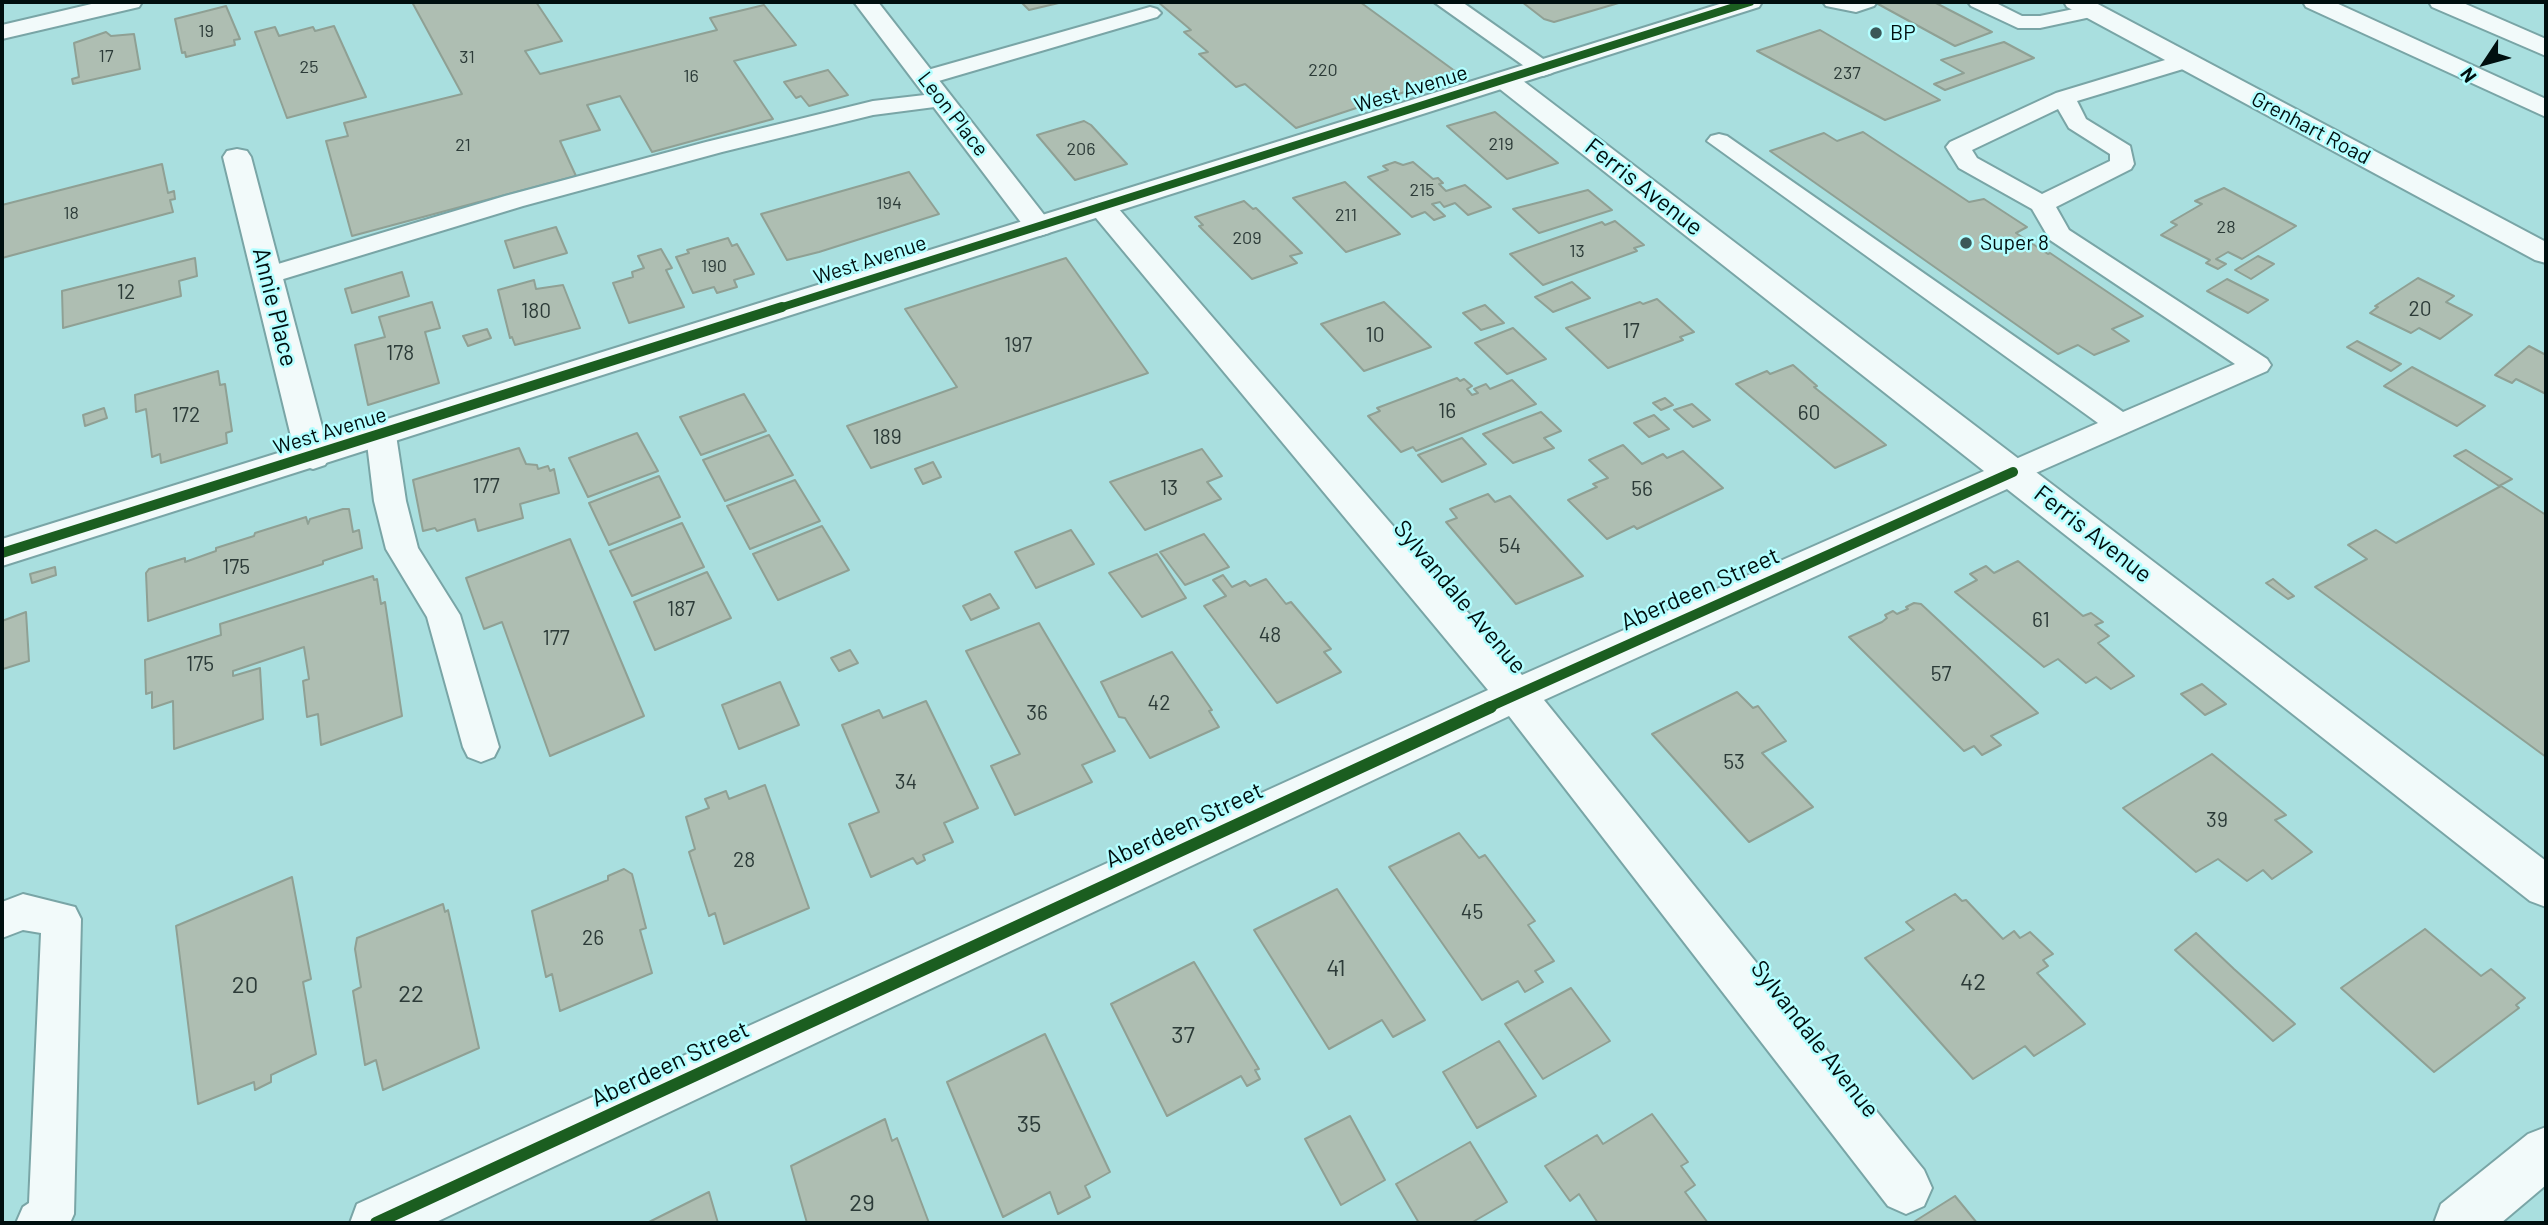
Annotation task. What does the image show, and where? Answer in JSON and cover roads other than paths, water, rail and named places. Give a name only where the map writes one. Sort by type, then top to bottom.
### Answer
[{"type":"main road","points":[[2,32],[130,2]]},
{"type":"main road","name":"Leon Place","points":[[866,2],[1039,227]]},
{"type":"main road","points":[[1446,2],[1543,68]]},
{"type":"main road","name":"West Avenue","points":[[2,554],[1750,2]]},
{"type":"main road","points":[[2315,2],[2546,109]]},
{"type":"main road","points":[[2441,2],[2546,48]]},
{"type":"main road","name":"Grenhart Road","points":[[2084,6],[2546,254]]},
{"type":"main road","name":"Ferris Avenue","points":[[1505,80],[2546,887]]},
{"type":"main road","name":"Annie Place","points":[[237,157],[313,457]]},
{"type":"main road","name":"Sylvandale Avenue","points":[[1101,206],[1516,695],[1906,1188]]},
{"type":"main road","name":"Aberdeen Street","points":[[376,1223],[1516,695],[2012,472]]},
{"type":"main road","points":[[2460,1223],[2546,1152]]},
{"type":"lane","points":[[1833,2],[1856,6],[1867,2]]},
{"type":"lane","points":[[1978,2],[2018,22],[2040,22],[2084,6]]},
{"type":"lane","points":[[925,78],[1150,13]]},
{"type":"lane","points":[[2012,472],[2257,365],[2059,235],[2042,204],[1968,163],[1958,147],[2064,98],[2185,61]]},
{"type":"lane","points":[[2042,204],[2122,164],[2122,151],[2077,123],[2064,98]]},
{"type":"lane","points":[[267,276],[514,201],[714,147],[873,108],[943,100]]},
{"type":"lane","points":[[1719,141],[2119,424]]},
{"type":"lane","points":[[381,435],[390,500],[402,549],[443,615],[481,747]]},
{"type":"lane","points":[[2,920],[23,912],[61,919],[51,1214],[39,1223]]},
{"type":"place","name":"BP","points":[[1876,33]]},
{"type":"place","name":"Super 8","points":[[1966,243]]}]
